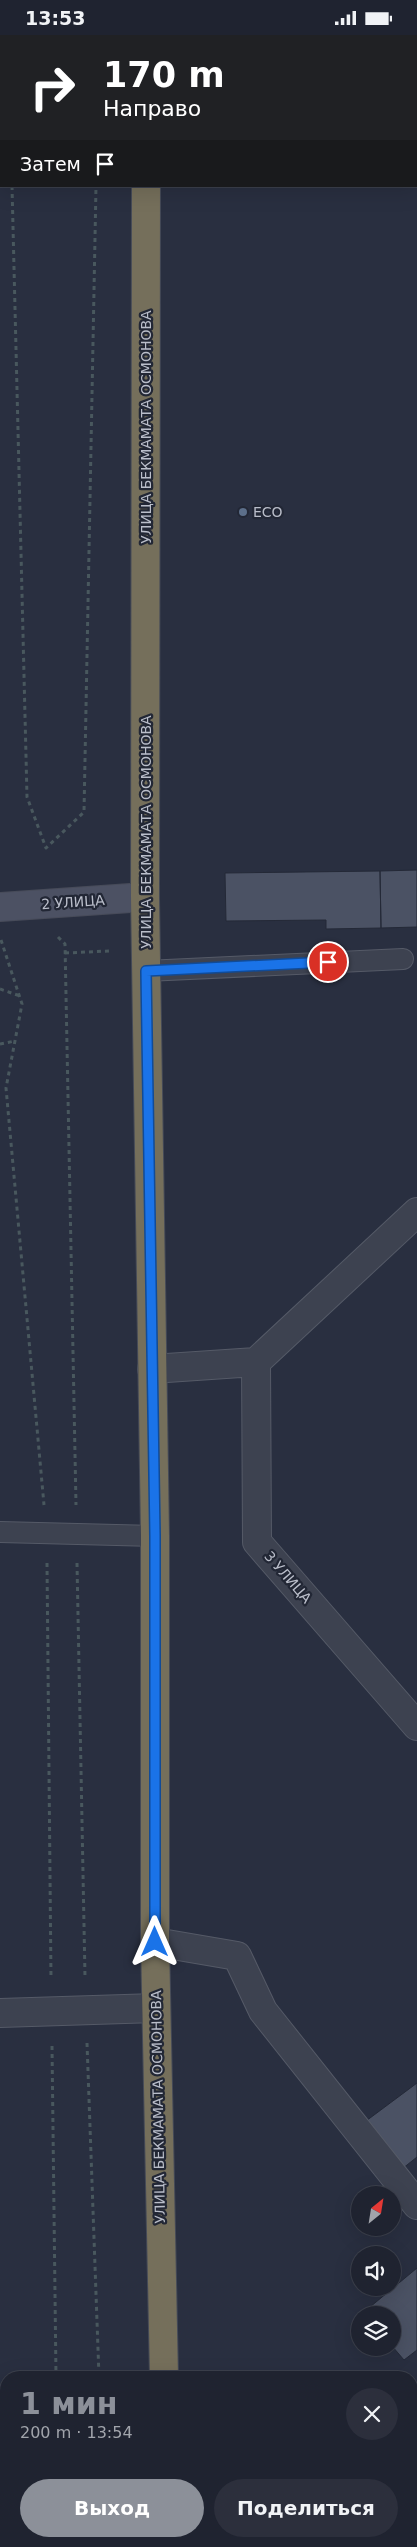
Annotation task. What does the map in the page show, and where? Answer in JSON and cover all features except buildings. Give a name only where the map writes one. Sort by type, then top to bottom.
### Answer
[{"type":"highway","name":"УЛИЦА БЕКМАМАТА ОСМОНОВА","points":[[146,187],[145,897],[155,1536],[155,1942],[164,2371]]},
{"type":"street","name":"2 УЛИЦА","points":[[0,907],[145,897]]},
{"type":"street","points":[[152,1369],[256,1363],[415,1218]]},
{"type":"street","name":"3 УЛИЦА","points":[[256,1363],[258,1542],[417,1726]]},
{"type":"street","points":[[155,1942],[237,1956],[263,2011],[417,2205]]},
{"type":"street","points":[[0,2013],[156,2008]]},
{"type":"lane","points":[[146,971],[403,959]]},
{"type":"lane","points":[[0,1532],[155,1536]]},
{"type":"path","points":[[12,187],[27,797],[46,848],[84,812],[96,187]]},
{"type":"path","points":[[52,932],[65,944],[86,2010],[99,2371]]},
{"type":"path","points":[[0,937],[22,1004],[6,1088],[46,1533],[56,2371]]},
{"type":"path","points":[[65,953],[109,951]]},
{"type":"path","points":[[0,989],[20,996]]},
{"type":"path","points":[[0,1044],[15,1041]]},
{"type":"place","name":"ECO","points":[[243,512]]},
{"type":"route","points":[[155,1942],[155,1536],[146,971],[328,962]]}]
